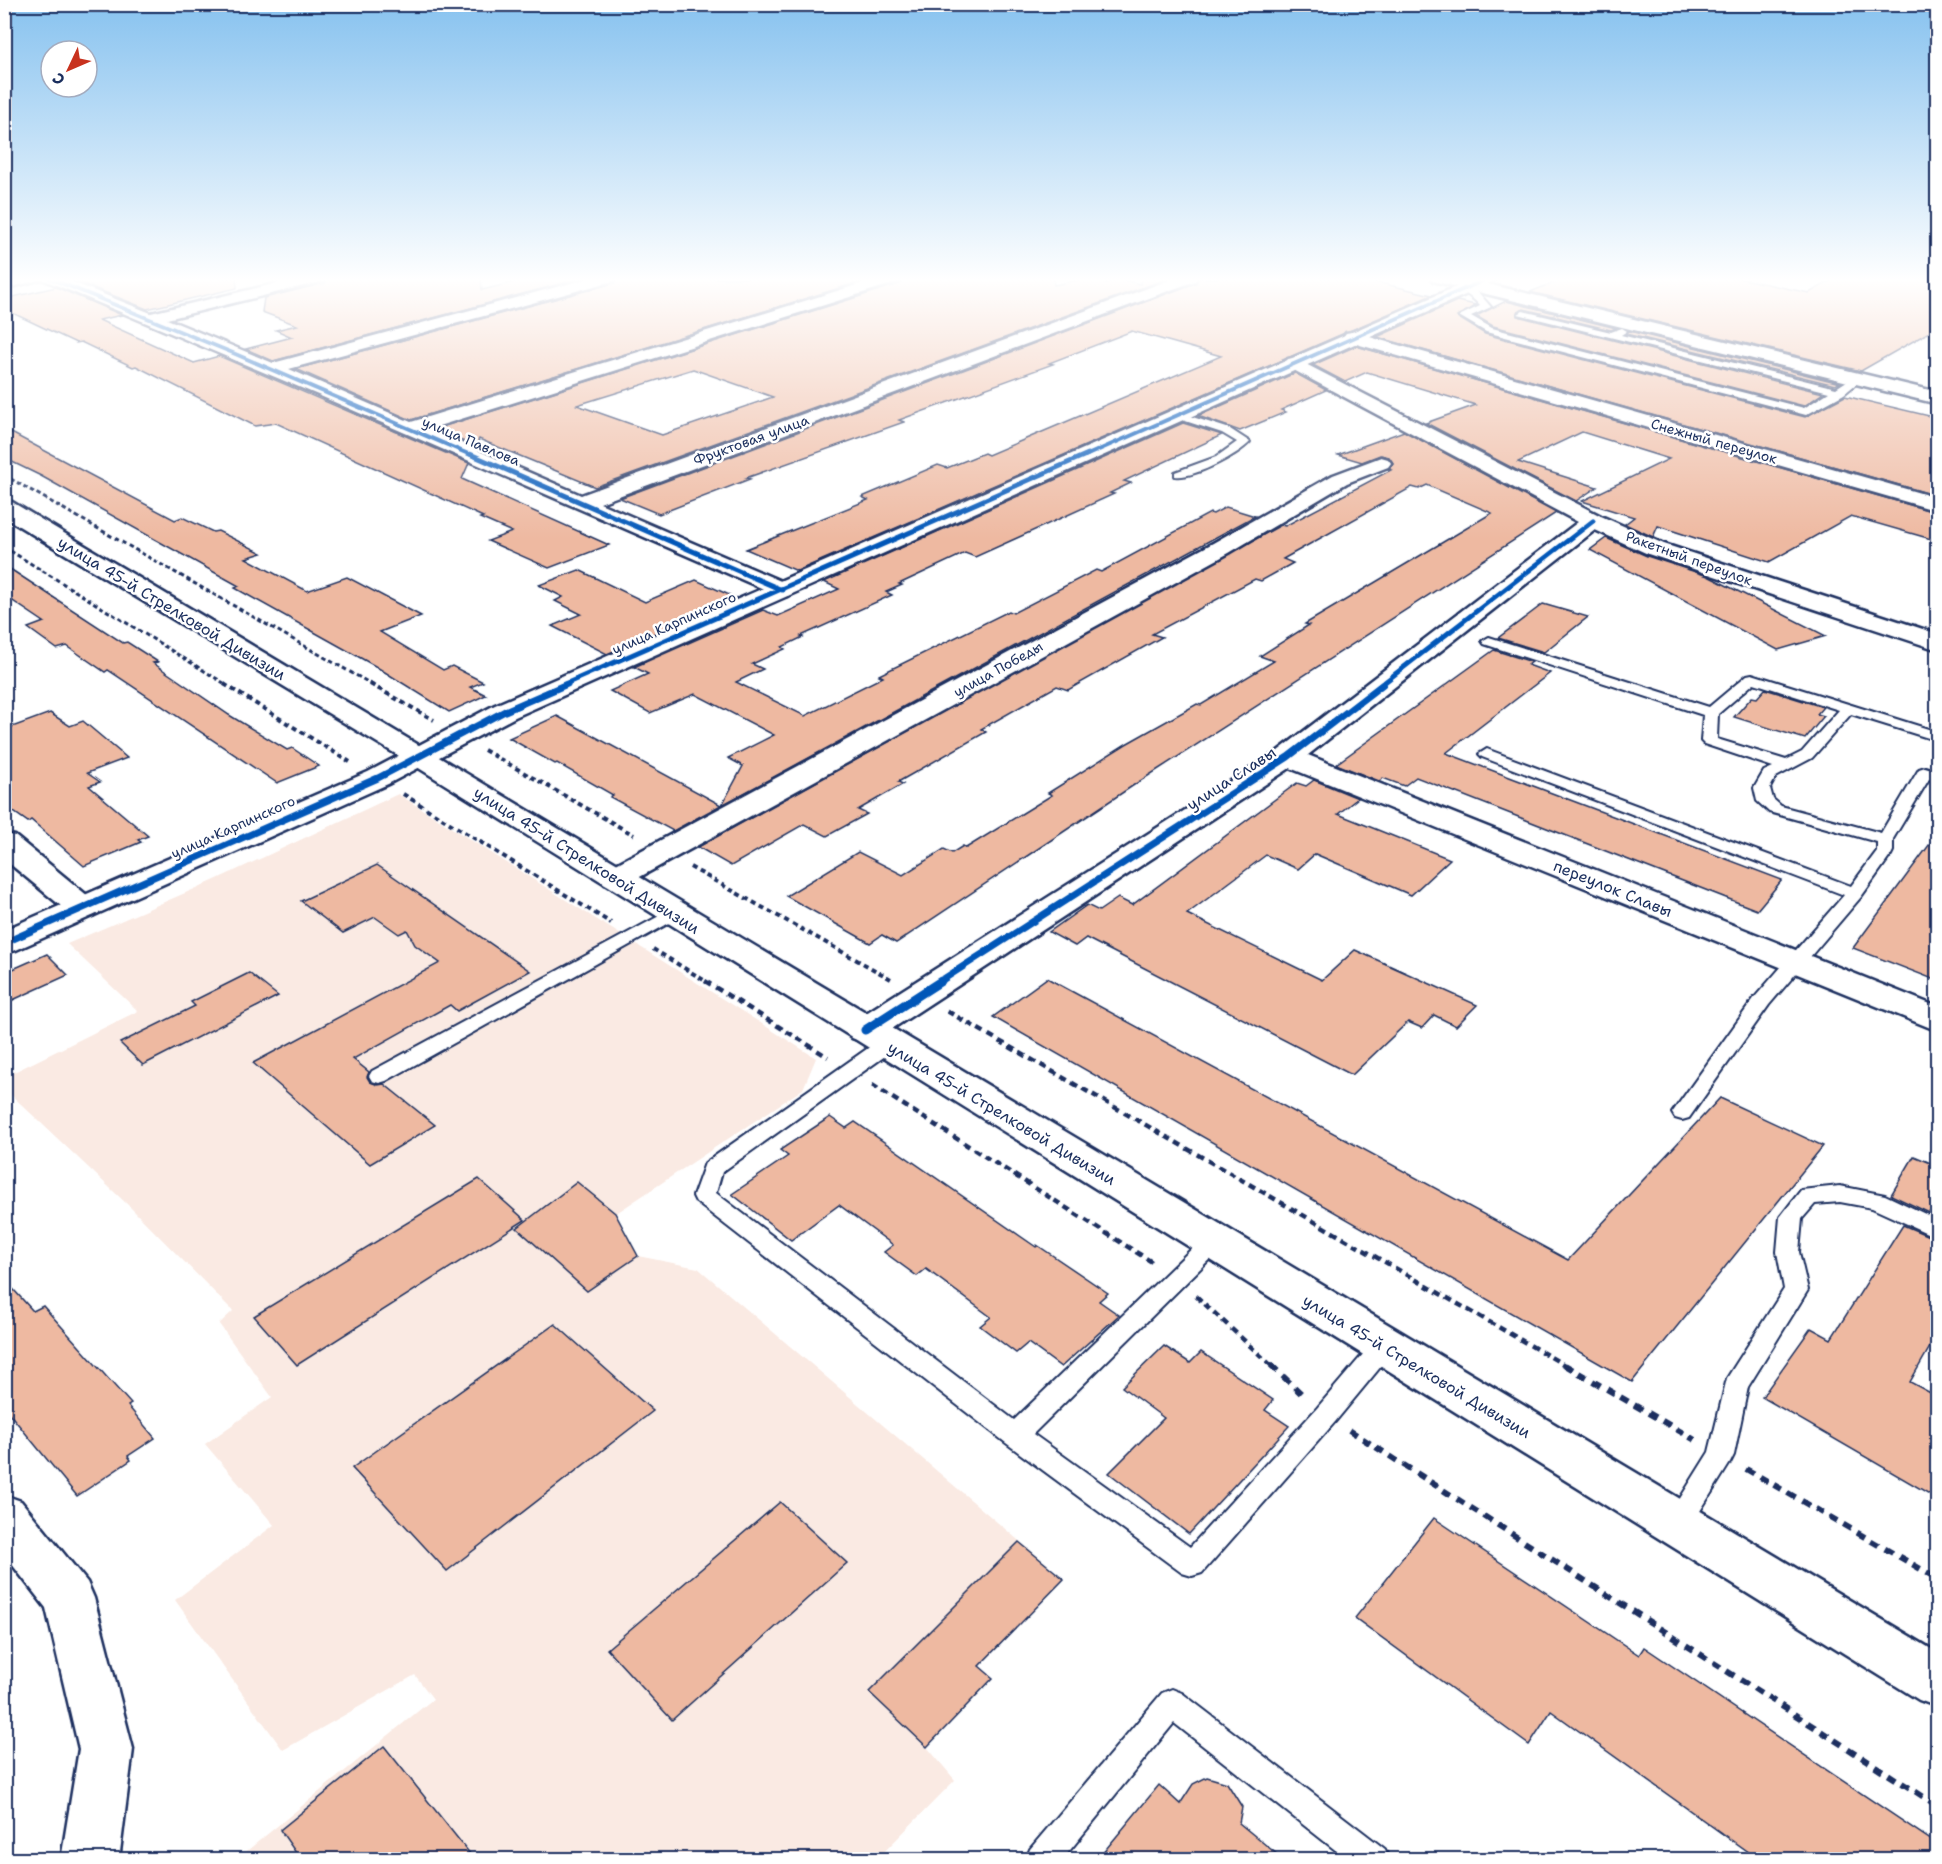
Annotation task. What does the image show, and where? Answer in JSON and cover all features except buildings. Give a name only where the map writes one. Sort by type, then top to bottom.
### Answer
[{"type":"street","name":"улица Павлова","points":[[261,365],[583,502],[782,590]]},
{"type":"street","points":[[270,369],[285,365]]},
{"type":"street","points":[[408,429],[614,365]]},
{"type":"street","name":"Фруктовая улица","points":[[583,502],[954,365]]},
{"type":"street","name":"улица Карпинского","points":[[4,943],[378,778],[458,734],[506,711],[1290,365]]},
{"type":"street","name":"Ракетный переулок","points":[[1298,365],[1593,521],[1656,549],[1938,643]]},
{"type":"street","name":"Снежный переулок","points":[[1450,365],[1938,505]]},
{"type":"street","points":[[1798,365],[1938,398]]},
{"type":"street","name":"улица Победы","points":[[616,877],[1221,549],[1340,479],[1381,463]]},
{"type":"street","name":"улица 45-й Стрелковой Дивизии","points":[[4,507],[419,756],[674,914],[1938,1682]]},
{"type":"street","name":"улица Славы","points":[[877,1037],[918,994],[1104,878],[1288,757],[1593,521]]},
{"type":"street","name":"переулок Славы","points":[[1288,757],[1938,1020]]},
{"type":"street","points":[[4,843],[83,908]]},
{"type":"street","points":[[4,1516],[69,1598],[72,1610],[106,1749],[90,1860]]},
{"type":"lane","points":[[1624,365],[1806,412],[1857,379]]},
{"type":"lane","points":[[1732,365],[1840,392]]},
{"type":"lane","points":[[1177,415],[1226,431],[1245,442],[1220,459],[1179,474]]},
{"type":"lane","points":[[1489,641],[1711,713]]},
{"type":"lane","points":[[1787,766],[1709,741],[1711,713],[1752,678],[1938,737]]},
{"type":"lane","points":[[1849,708],[1807,756],[1770,774],[1762,788],[1765,801],[1775,809],[1885,839]]},
{"type":"lane","points":[[1487,754],[1855,893]]},
{"type":"lane","points":[[1682,1113],[1762,1001],[1855,893],[1885,851],[1885,839],[1924,772],[1938,777]]},
{"type":"lane","points":[[379,1076],[674,914]]},
{"type":"lane","points":[[877,1037],[850,1071],[714,1168],[704,1196],[1015,1435],[1192,1564],[1326,1415],[1384,1346]]},
{"type":"lane","points":[[1677,1524],[1721,1455],[1736,1385],[1796,1290],[1788,1252],[1791,1217],[1809,1196],[1840,1194],[1877,1202],[1938,1230]]},
{"type":"lane","points":[[1015,1435],[1213,1242]]},
{"type":"lane","points":[[1041,1860],[1172,1703],[1374,1860]]},
{"type":"path","points":[[4,475],[664,852],[918,994],[1938,1579]]},
{"type":"path","points":[[4,547],[356,765]]},
{"type":"path","points":[[850,1071],[1176,1277],[1326,1415],[1938,1806]]},
{"type":"shaded area","points":[[398,794],[816,1058],[803,1089],[615,1214],[638,1256],[698,1268],[1064,1579],[980,1666],[993,1678],[927,1747],[955,1780],[877,1859],[237,1859],[433,1699],[415,1675],[283,1750],[175,1600],[274,1525],[205,1444],[272,1397],[219,1324],[233,1311],[128,1205],[5,1089],[4,1077],[138,1011],[67,944],[213,881]]},
{"type":"cycle path","points":[[262,365],[782,590]]},
{"type":"cycle path","points":[[4,943],[378,778],[505,711],[1291,365]]},
{"type":"cycle path","points":[[865,1030],[1288,757],[1593,521]]}]
